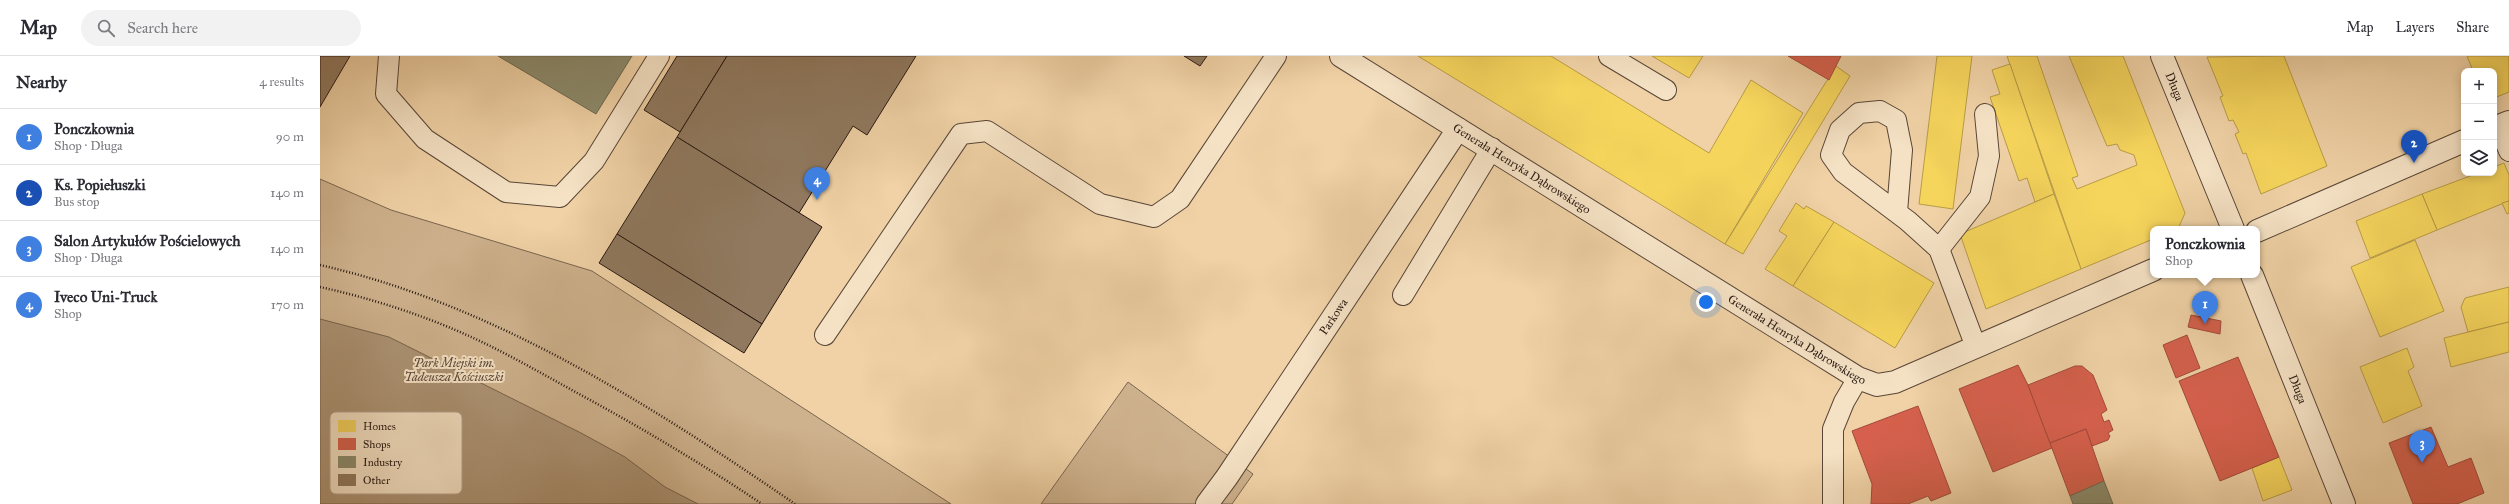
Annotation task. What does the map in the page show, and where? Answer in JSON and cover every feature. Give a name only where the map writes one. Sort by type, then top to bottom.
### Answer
[{"type":"street","name":"Generała Henryka Dąbrowskiego","points":[[1341,56],[1492,148],[1858,378],[1877,385],[1895,382],[2150,271]]},
{"type":"street","name":"Długa","points":[[2162,56],[2232,226]]},
{"type":"street","name":"Parkowa","points":[[1207,504],[1227,477],[1458,128]]},
{"type":"street","points":[[2260,230],[2461,142]]},
{"type":"street","name":"Długa","points":[[2253,278],[2344,504]]},
{"type":"lane","points":[[389,56],[386,94],[425,139],[506,192],[560,197],[594,161],[659,56]]},
{"type":"lane","points":[[825,335],[961,134],[987,131],[1100,204],[1154,217],[1180,199],[1276,56]]},
{"type":"lane","points":[[1609,56],[1666,90]]},
{"type":"lane","points":[[1897,212],[1902,150],[1896,120],[1880,111],[1859,113],[1840,130],[1831,155],[1842,172],[1897,212],[1939,249],[1976,347]]},
{"type":"lane","points":[[1939,249],[1980,197],[1990,156],[1985,114]]},
{"type":"lane","points":[[2501,126],[2509,151]]},
{"type":"lane","points":[[1403,295],[1492,148]]},
{"type":"lane","points":[[1833,504],[1833,429],[1844,402],[1858,378]]},
{"type":"path","points":[[320,265],[411,292],[513,334],[660,415],[706,443],[795,504]]},
{"type":"path","points":[[320,287],[401,311],[468,336],[526,364],[712,470],[762,504]]},
{"type":"green space","name":"Park Miejski im. Tadeusza Kościuszki","points":[[320,179],[391,210],[592,271],[951,504],[320,504]]},
{"type":"green space","points":[[1128,382],[1253,474],[1232,504],[1041,504]]},
{"type":"shaded area","points":[[320,319],[389,337],[581,433],[625,457],[665,487],[698,504],[320,504]]},
{"type":"building: Homes","points":[[1418,56],[1551,56],[1709,153],[1751,80],[1803,113],[1725,244]]},
{"type":"building: Homes","points":[[1652,56],[1703,56],[1689,78]]},
{"type":"building: Homes","points":[[1937,56],[1972,56],[1953,209],[1919,204]]},
{"type":"building: Homes","points":[[2007,56],[2037,56],[2078,176],[2072,178],[2077,189],[2137,165],[2134,155],[2120,150],[2117,144],[2107,146],[2069,56],[2123,56],[2185,213],[2179,226],[2150,226],[2150,240],[2081,269]]},
{"type":"building: Homes","points":[[2284,56],[2327,166],[2261,194],[2246,153],[2243,154],[2235,134],[2239,132],[2233,120],[2229,121],[2220,97],[2223,96],[2207,57]]},
{"type":"building: Homes","points":[[2467,56],[2509,56],[2509,92],[2497,97],[2497,68],[2472,68]]},
{"type":"building: Homes","points":[[2010,64],[2054,194],[2035,202],[2027,178],[2019,181],[1990,97],[2000,94],[1992,70]]},
{"type":"building: Homes","points":[[1836,66],[1850,76],[1743,254],[1725,244]]},
{"type":"building: Homes","points":[[2504,163],[2509,175],[2509,201],[2437,230],[2422,194],[2470,176],[2497,176],[2497,166]]},
{"type":"building: Homes","points":[[2054,194],[2081,269],[1986,309],[1960,234]]},
{"type":"building: Homes","points":[[2422,194],[2437,230],[2370,258],[2356,221]]},
{"type":"building: Homes","points":[[2509,201],[2509,213],[2507,214],[2502,203]]},
{"type":"building: Homes","points":[[1796,203],[1804,209],[1806,206],[1834,222],[1793,286],[1765,269],[1787,236],[1779,231]]},
{"type":"building: Homes","points":[[1834,222],[1934,283],[1895,348],[1793,286]]},
{"type":"building: Homes","points":[[2415,240],[2444,311],[2380,337],[2351,267]]},
{"type":"building: Homes","points":[[2509,287],[2509,322],[2468,332],[2461,307],[2465,298]]},
{"type":"building: Homes","points":[[2509,322],[2509,352],[2451,367],[2444,338]]},
{"type":"building: Homes","points":[[2407,348],[2414,367],[2408,371],[2422,406],[2383,423],[2360,367]]},
{"type":"building: Homes","points":[[2279,457],[2292,490],[2263,501],[2252,468]]},
{"type":"building: Shops","points":[[1788,56],[1841,56],[1829,80]]},
{"type":"building: Shops","points":[[2191,315],[2221,321],[2220,334],[2188,327]]},
{"type":"building: Shops","points":[[2187,335],[2200,368],[2176,378],[2163,345]]},
{"type":"building: Shops","points":[[2238,357],[2279,457],[2220,481],[2179,381]]},
{"type":"building: Shops","points":[[2018,365],[2028,385],[2052,448],[1993,472],[1959,389]]},
{"type":"building: Shops","points":[[2075,366],[2082,366],[2093,375],[2107,410],[2101,414],[2104,422],[2109,420],[2113,430],[2108,433],[2110,436],[2108,440],[2092,446],[2086,429],[2050,443],[2028,385]]},
{"type":"building: Shops","points":[[1918,406],[1951,493],[1931,501],[1928,496],[1908,504],[1871,504],[1872,484],[1852,431]]},
{"type":"building: Shops","points":[[2431,427],[2448,467],[2471,458],[2484,493],[2457,504],[2413,504],[2389,443]]},
{"type":"building: Shops","points":[[2086,429],[2104,481],[2070,496],[2050,443]]},
{"type":"building: Industry","points":[[498,56],[632,56],[596,114]]},
{"type":"building: Industry","points":[[2104,481],[2113,504],[2073,504],[2070,496]]},
{"type":"building: Other","points":[[320,56],[350,56],[320,107]]},
{"type":"building: Other","points":[[677,56],[727,56],[680,132],[644,110]]},
{"type":"building: Other","points":[[727,56],[916,56],[867,135],[853,126],[799,213],[677,137]]},
{"type":"building: Other","points":[[1184,56],[1207,56],[1200,66]]},
{"type":"building: Other","points":[[677,137],[822,227],[762,324],[617,234]]},
{"type":"building: Other","points":[[617,234],[762,324],[744,353],[599,263]]},
{"type":"place","name":"Ks. Popiełuszki","points":[[2414,163]]},
{"type":"place","name":"Iveco Uni-Truck","points":[[817,200]]},
{"type":"place","name":"Ponczkownia","points":[[2205,324]]},
{"type":"place","name":"Salon Artykułów Pościelowych","points":[[2422,463]]}]
